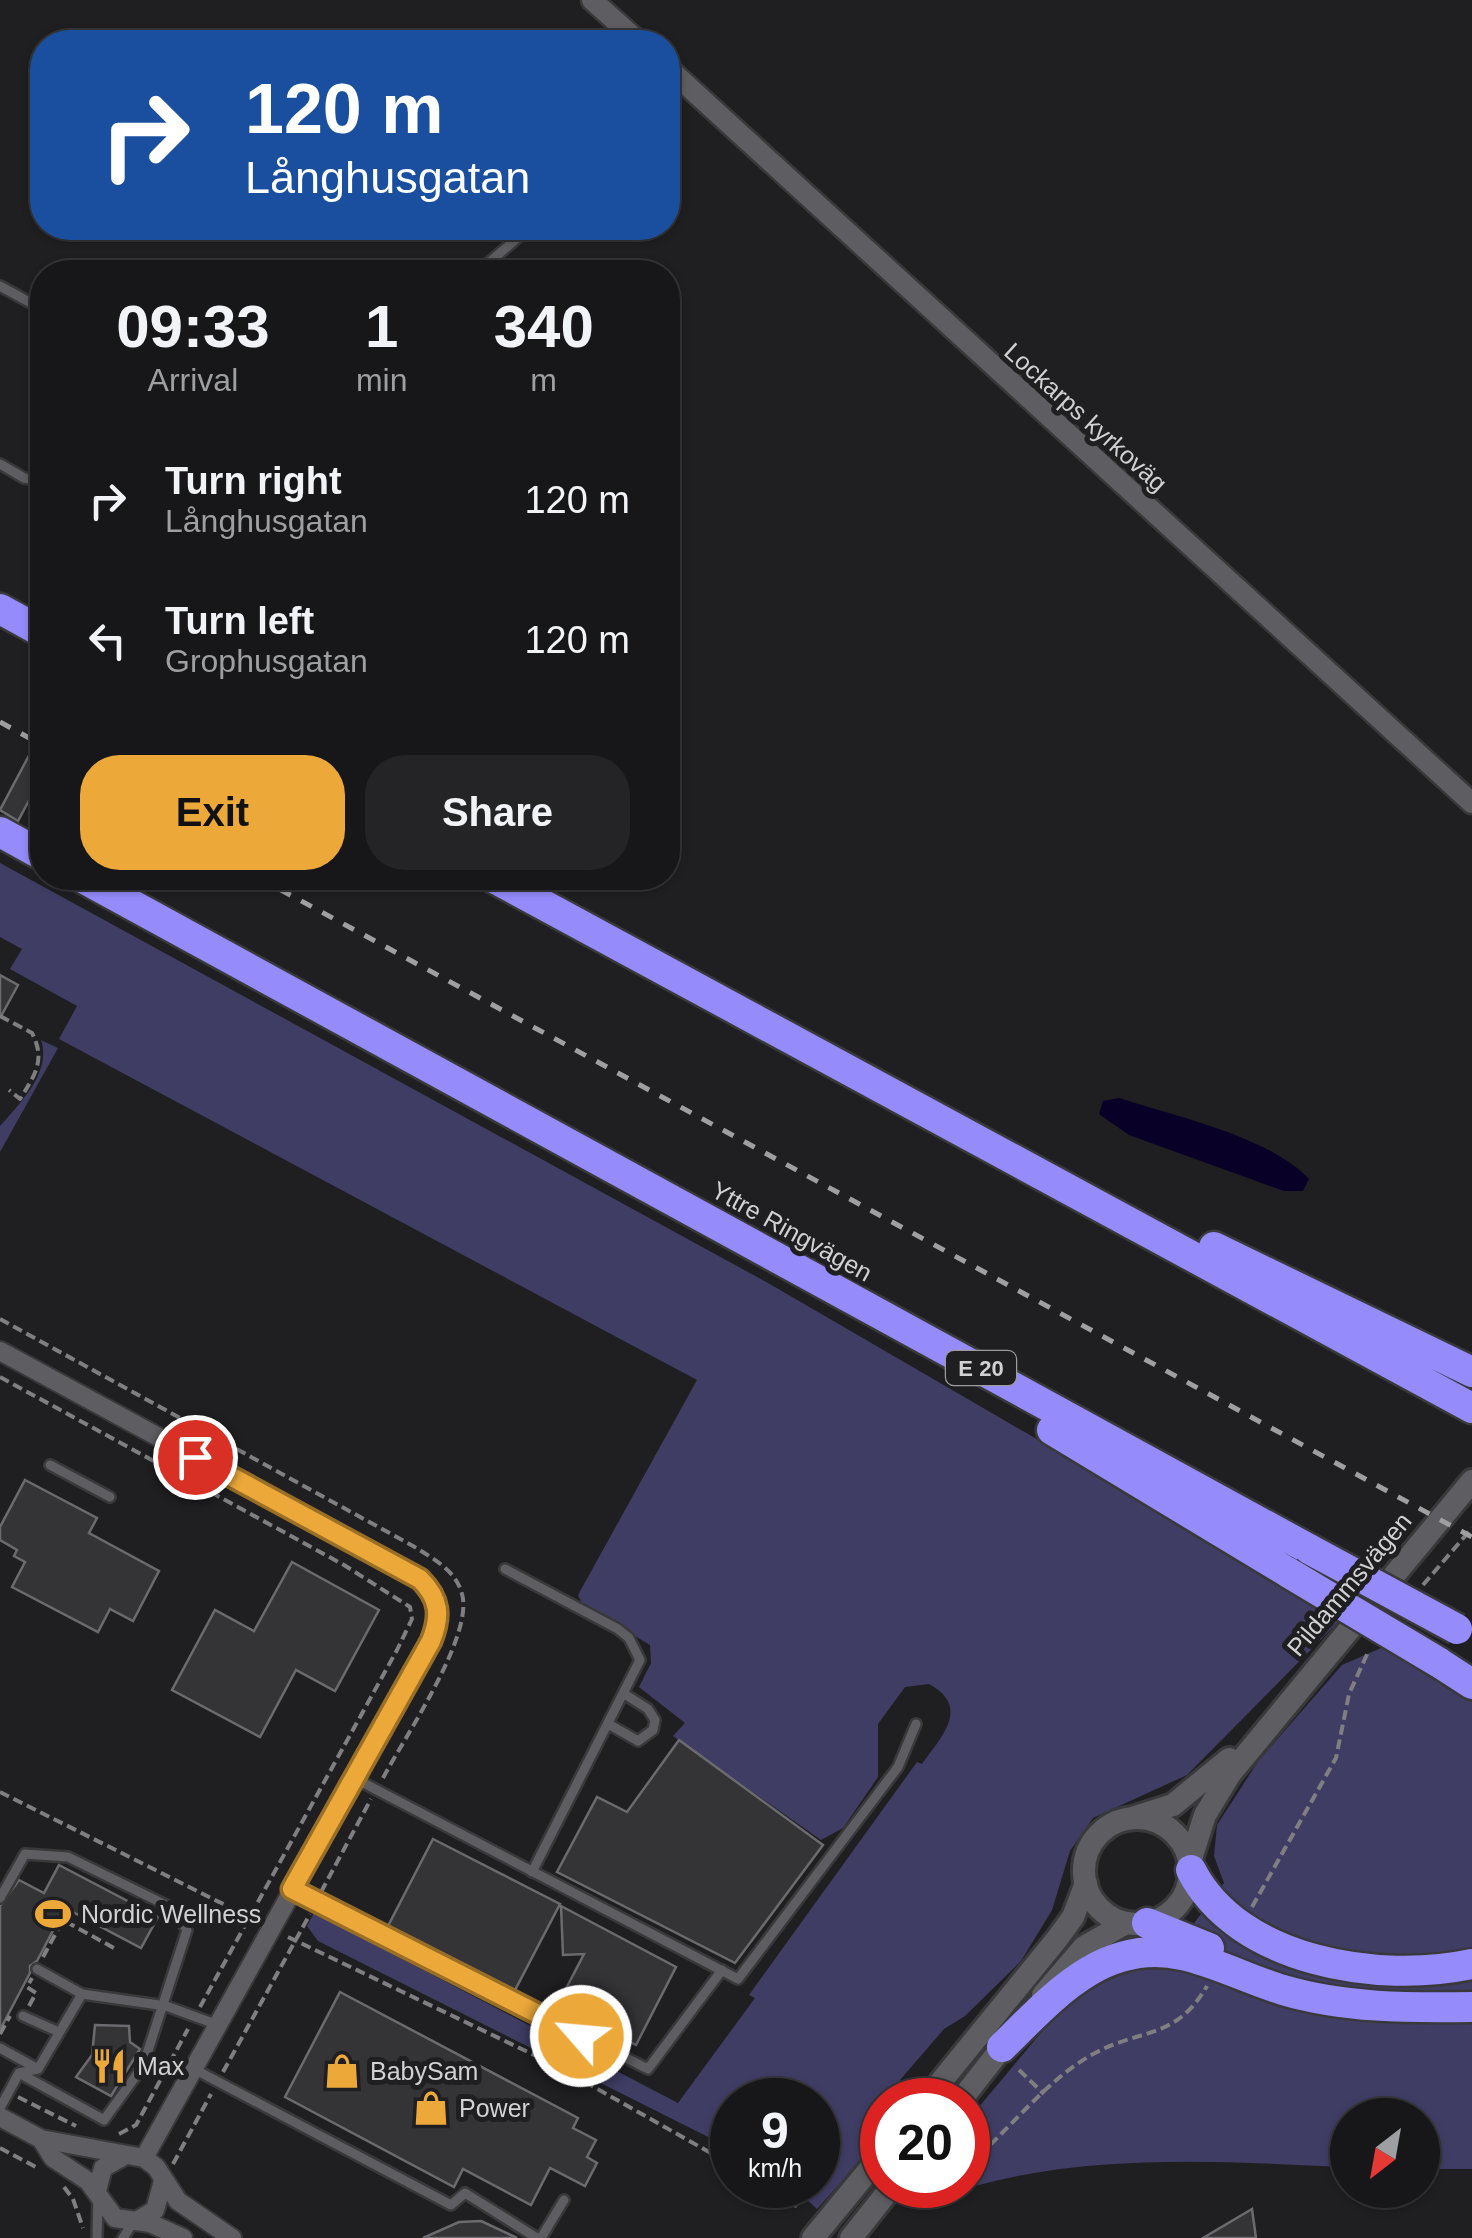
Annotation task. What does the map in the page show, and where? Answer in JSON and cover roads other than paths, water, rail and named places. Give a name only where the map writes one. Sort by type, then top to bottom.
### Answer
[{"type":"highway","points":[[0,609],[30,625]]},
{"type":"highway","points":[[0,832],[30,848]]},
{"type":"highway","name":"Yttre Ringvägen","points":[[105,890],[1464,1633]]},
{"type":"highway","points":[[516,890],[1472,1408]]},
{"type":"highway","points":[[904,1101],[1466,1369]]},
{"type":"highway","points":[[652,1188],[1472,1684]]},
{"type":"highway","points":[[1190,1866],[1205,1895],[1235,1924],[1313,1958],[1420,1971],[1472,1964]]},
{"type":"highway","points":[[1136,1923],[1289,1984],[1346,2002]]},
{"type":"highway","points":[[1011,2059],[1062,1987],[1091,1968],[1153,1950],[1186,1956],[1287,1991],[1346,2002],[1400,2008],[1472,2007]]},
{"type":"main road","name":"Pildammsvägen","points":[[944,2078],[1073,1916],[1086,1883],[1090,1848],[1100,1833],[1173,1805],[1197,1790],[1268,1722],[1472,1482]]},
{"type":"main road","name":"Pildammsvägen","points":[[988,2078],[1011,2059],[1084,1947],[1178,1904],[1206,1815],[1268,1722]]},
{"type":"main road","points":[[1132,1818],[1152,1820],[1170,1829],[1183,1844],[1190,1866]]},
{"type":"main road","points":[[1086,1883],[1100,1908],[1136,1923]]},
{"type":"main road","points":[[814,2238],[860,2181]]},
{"type":"main road","points":[[851,2238],[884,2208]]},
{"type":"street","points":[[592,0],[626,30]]},
{"type":"street","name":"Lockarps kyrkoväg","points":[[680,87],[1472,803]]},
{"type":"street","points":[[0,1351],[420,1579],[437,1602],[438,1617],[431,1641],[194,2069],[135,2157],[103,2168],[97,2193]]},
{"type":"street","points":[[0,2118],[41,2139],[135,2157],[156,2168],[192,2213],[232,2238]]},
{"type":"street","points":[[41,2139],[54,2158],[97,2193],[107,2212],[183,2238]]},
{"type":"street","points":[[136,2221],[155,2210],[163,2181]]},
{"type":"lane","points":[[492,260],[515,240]]},
{"type":"lane","points":[[0,286],[30,302]]},
{"type":"lane","points":[[0,464],[30,479]]},
{"type":"lane","points":[[50,1465],[110,1498]]},
{"type":"lane","points":[[505,1569],[629,1638],[640,1660],[626,1695],[532,1872]]},
{"type":"lane","points":[[610,1725],[638,1741],[653,1730],[655,1720],[648,1709],[626,1695]]},
{"type":"lane","points":[[354,1778],[738,1978],[898,1767],[916,1724]]},
{"type":"lane","points":[[0,1898],[25,1854],[68,1857],[172,1908],[187,1930],[166,2006],[143,2066],[104,2120],[18,2074]]},
{"type":"lane","points":[[292,1889],[648,2069],[722,1970]]},
{"type":"lane","points":[[37,1969],[82,1994],[166,2006],[218,2025]]},
{"type":"lane","points":[[0,2108],[18,2074],[38,2069],[82,1994]]},
{"type":"lane","points":[[23,2016],[59,2032]]},
{"type":"lane","points":[[0,2048],[38,2069]]},
{"type":"lane","points":[[194,2069],[451,2205],[465,2194],[539,2238],[564,2200]]},
{"type":"lane","points":[[97,2193],[97,2238]]},
{"type":"lane","points":[[123,2238],[136,2221]]},
{"type":"railway","points":[[0,722],[30,738]]},
{"type":"railway","points":[[281,890],[1472,1537]]},
{"type":"place","name":"Nordic Wellness","points":[[53,1914]]},
{"type":"place","name":"Max","points":[[109,2066]]},
{"type":"place","name":"BabySam","points":[[342,2071]]},
{"type":"place","name":"Power","points":[[431,2108]]}]
